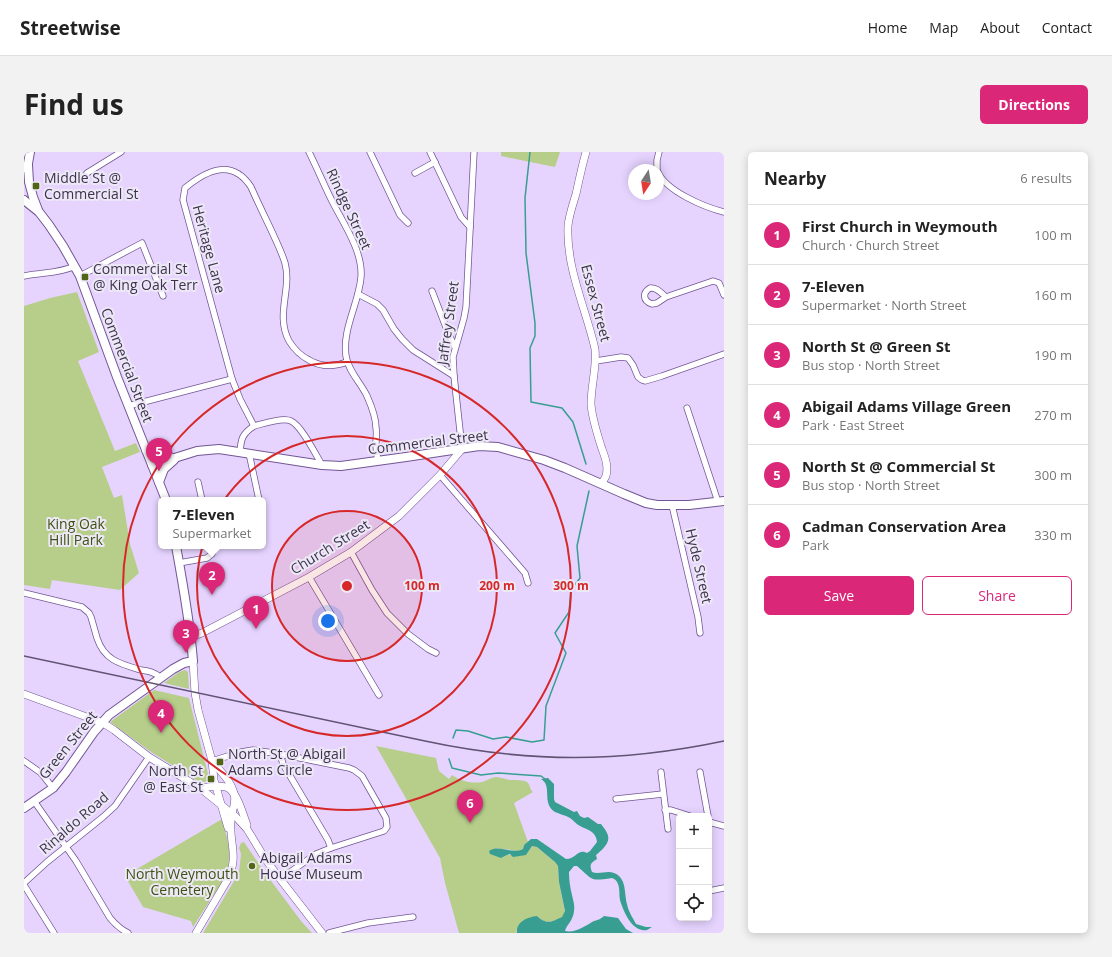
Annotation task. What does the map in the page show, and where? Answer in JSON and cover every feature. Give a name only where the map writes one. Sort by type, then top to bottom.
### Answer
[{"type":"main road","points":[[24,178],[30,152]]},
{"type":"main road","points":[[28,165],[29,182],[39,212]]},
{"type":"main road","name":"Commercial Street","points":[[24,200],[39,212],[63,246],[80,276],[128,406],[152,464],[197,451],[219,449],[322,465],[342,466],[479,446],[498,447],[551,463],[646,503],[672,506],[721,501]]},
{"type":"main road","points":[[146,450],[158,456],[176,458]]},
{"type":"main road","points":[[159,482],[164,469],[176,458]]},
{"type":"main road","points":[[152,464],[165,497]]},
{"type":"main road","points":[[177,549],[186,599],[193,661]]},
{"type":"main road","name":"Green Street","points":[[24,808],[53,788],[94,732],[109,715],[160,678],[180,666],[193,661]]},
{"type":"street","points":[[87,173],[121,152]]},
{"type":"street","name":"Rindge Street","points":[[309,152],[359,256],[361,277],[358,294],[346,335],[345,348],[347,362],[367,395],[374,416],[378,461]]},
{"type":"street","points":[[370,152],[400,215],[408,222]]},
{"type":"street","points":[[430,152],[461,216],[470,228]]},
{"type":"street","name":"Jaffrey Street","points":[[462,449],[453,357],[466,307],[474,152]]},
{"type":"street","name":"Essex Street","points":[[586,152],[570,214],[568,244],[572,268],[594,342],[596,361],[591,404],[607,468],[606,476],[602,484]]},
{"type":"street","points":[[657,164],[659,152]]},
{"type":"street","points":[[415,172],[435,162]]},
{"type":"street","name":"Heritage Lane","points":[[254,426],[240,399],[232,379],[183,200],[185,188],[192,183],[207,174],[222,170],[230,170],[239,173],[246,179],[284,261],[286,279],[283,321],[286,334],[292,345],[305,359],[316,364],[332,366],[347,362]]},
{"type":"street","points":[[664,181],[669,186],[693,201],[708,208],[724,212]]},
{"type":"street","points":[[80,276],[142,243],[163,296]]},
{"type":"street","points":[[24,276],[67,270],[75,266]]},
{"type":"street","points":[[666,297],[710,281],[717,282],[724,294]]},
{"type":"street","points":[[432,291],[455,347]]},
{"type":"street","points":[[358,294],[377,304],[383,310],[394,329],[413,350],[454,376]]},
{"type":"street","points":[[596,361],[621,357],[628,358],[638,377],[645,381],[724,354]]},
{"type":"street","points":[[128,406],[232,379]]},
{"type":"street","points":[[687,408],[721,501]]},
{"type":"street","points":[[240,452],[243,435],[254,426],[286,419],[292,421],[302,431],[322,465]]},
{"type":"street","name":"Church Street","points":[[191,637],[202,633],[309,577],[351,552],[399,516],[440,475],[462,449]]},
{"type":"street","points":[[249,453],[258,497]]},
{"type":"street","points":[[440,475],[525,573],[528,583]]},
{"type":"street","points":[[198,482],[201,497]]},
{"type":"street","name":"Hyde Street","points":[[672,506],[698,616],[700,633]]},
{"type":"street","points":[[179,563],[207,558],[212,554],[211,549]]},
{"type":"street","points":[[351,552],[372,590],[387,613],[408,634],[436,653]]},
{"type":"street","points":[[309,577],[379,695]]},
{"type":"street","points":[[24,593],[82,607],[89,613],[98,641],[103,651],[107,655],[119,663],[153,673],[160,678]]},
{"type":"street","points":[[193,661],[197,705],[212,761],[212,773],[232,840]]},
{"type":"street","points":[[24,694],[103,723],[149,757],[200,788],[216,800],[232,813],[250,833],[266,860],[322,933]]},
{"type":"street","points":[[212,761],[253,750],[349,768],[362,776],[386,818],[387,827],[384,831],[316,854],[280,879]]},
{"type":"street","points":[[280,754],[283,764],[328,840],[331,848]]},
{"type":"street","name":"Rinaldo Road","points":[[24,884],[47,862],[66,848],[115,806],[149,757]]},
{"type":"street","points":[[24,761],[41,773],[53,788]]},
{"type":"street","points":[[212,761],[227,780],[234,793],[250,833]]},
{"type":"street","points":[[660,772],[668,829]]},
{"type":"street","points":[[700,772],[707,813]]},
{"type":"street","points":[[196,933],[226,881],[234,858],[230,825],[235,802],[234,793],[228,788],[222,786],[200,788]]},
{"type":"street","points":[[616,799],[663,794]]},
{"type":"street","points":[[34,801],[76,861],[110,918],[116,925],[128,933]]},
{"type":"street","points":[[665,810],[680,813]]},
{"type":"street","points":[[712,823],[724,826]]},
{"type":"street","points":[[24,884],[54,933]]},
{"type":"street","points":[[712,890],[724,888]]},
{"type":"street","points":[[329,933],[368,923],[413,917]]},
{"type":"green space","points":[[501,152],[560,152],[555,167],[501,156]]},
{"type":"green space","name":"King Oak Hill Park","points":[[77,292],[99,352],[78,361],[115,451],[136,443],[140,452],[102,467],[114,498],[122,495],[130,544],[139,573],[120,590],[52,580],[50,589],[24,585],[24,306]]},
{"type":"green space","points":[[185,670],[188,672],[189,689],[164,683],[179,672]]},
{"type":"green space","points":[[154,690],[189,698],[209,778],[206,782],[196,780],[151,752],[110,722]]},
{"type":"green space","points":[[376,746],[436,758],[439,771],[449,779],[452,775],[459,779],[478,783],[496,777],[527,782],[533,792],[514,803],[528,842],[524,845],[523,849],[518,851],[496,848],[501,858],[507,855],[526,855],[532,846],[537,847],[555,862],[558,866],[559,882],[565,912],[562,918],[546,922],[537,916],[516,931],[517,933],[459,933],[445,883],[440,858]]},
{"type":"green space","name":"North Weymouth Cemetery","points":[[222,819],[229,849],[229,863],[227,871],[224,879],[193,927],[191,921],[143,907],[125,876]]},
{"type":"green space","name":"North Weymouth Cemetery","points":[[244,842],[301,921],[312,933],[203,933],[239,872],[241,854],[239,848],[241,843]]},
{"type":"shaded area","points":[[548,778],[554,784],[555,802],[574,812],[577,811],[580,816],[584,818],[588,817],[598,824],[601,824],[607,832],[607,843],[596,855],[597,859],[591,864],[592,872],[611,872],[618,875],[623,882],[629,912],[636,924],[652,927],[647,930],[642,930],[637,928],[629,920],[621,904],[619,886],[615,880],[612,878],[600,880],[593,879],[577,866],[574,866],[569,872],[574,911],[565,931],[579,929],[604,916],[618,918],[626,929],[633,933],[517,933],[520,923],[530,918],[537,916],[546,922],[549,922],[562,917],[565,911],[559,882],[558,866],[537,847],[532,846],[526,855],[513,857],[510,854],[501,858],[490,854],[489,851],[497,849],[519,851],[523,849],[524,845],[531,839],[537,839],[566,859],[569,859],[581,852],[587,853],[597,842],[595,835],[591,831],[568,817],[555,812],[551,808],[546,786],[541,779]]},
{"type":"waterway","points":[[530,152],[525,198],[526,253],[535,323],[535,336],[530,348],[531,402],[562,408],[573,422],[586,464]]},
{"type":"waterway","points":[[453,738],[456,730],[468,731],[493,739],[506,737],[532,742],[544,740],[546,706],[566,653],[555,633],[569,612],[571,590],[580,578],[577,546],[589,491]]},
{"type":"waterway","points":[[449,759],[452,768],[481,775],[498,773],[541,776],[545,779]]},
{"type":"railway","points":[[24,656],[425,741],[501,753],[574,758],[648,753],[724,741]]},
{"type":"place","name":"Middle St @ Commercial St","points":[[36,186]]},
{"type":"place","name":"Commercial St @ King Oak Terr","points":[[85,277]]},
{"type":"place","name":"North St @ Commercial St","points":[[159,471]]},
{"type":"place","name":"7-Eleven","points":[[212,595]]},
{"type":"place","name":"First Church in Weymouth","points":[[256,629]]},
{"type":"place","name":"North St @ Green St","points":[[186,653]]},
{"type":"place","name":"Abigail Adams Village Green","points":[[161,733]]},
{"type":"place","name":"North St @ Abigail Adams Circle","points":[[220,762]]},
{"type":"place","name":"North St @ East St","points":[[211,779]]},
{"type":"place","name":"Cadman Conservation Area","points":[[470,823]]},
{"type":"place","name":"Abigail Adams House Museum","points":[[252,866]]}]
